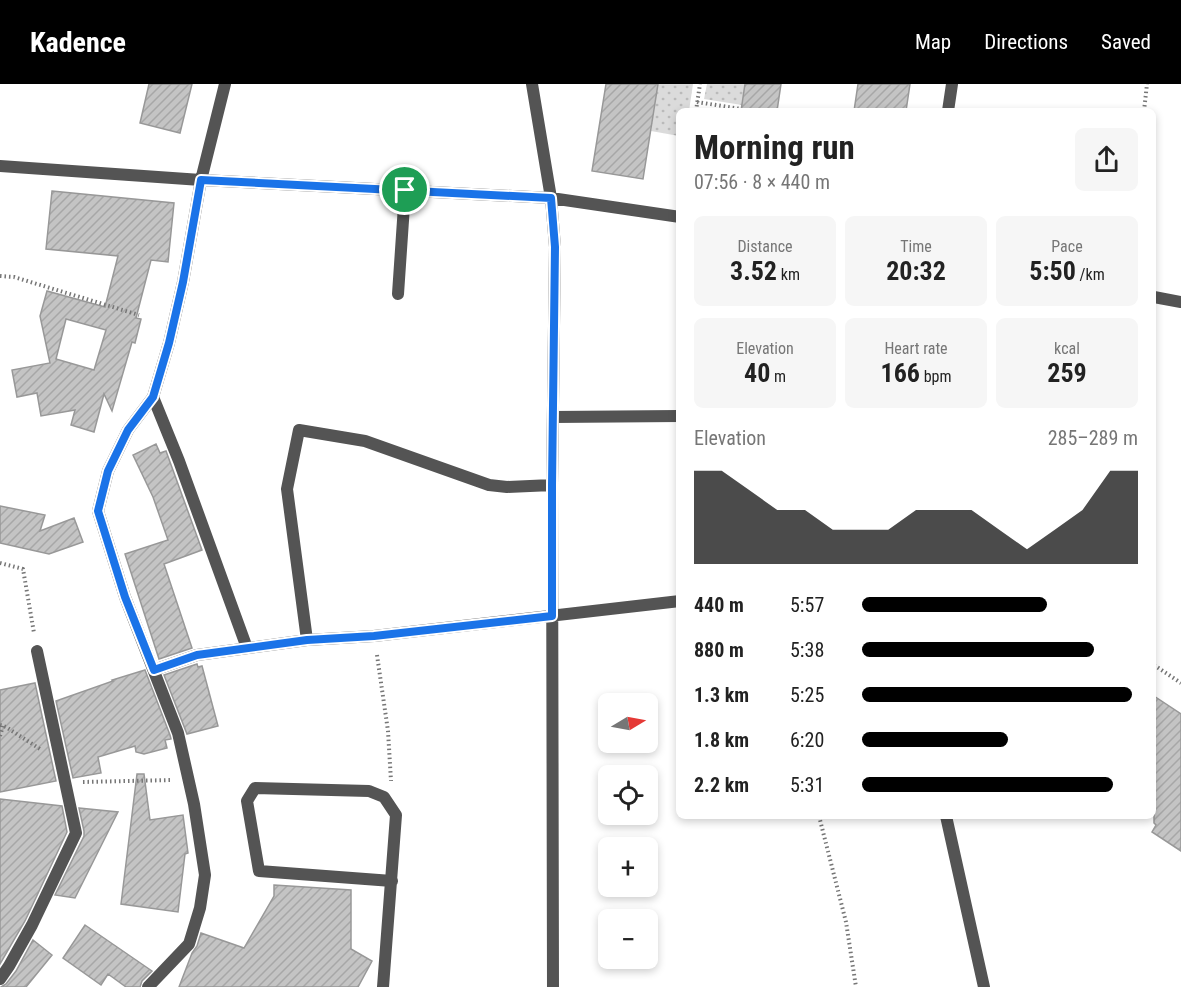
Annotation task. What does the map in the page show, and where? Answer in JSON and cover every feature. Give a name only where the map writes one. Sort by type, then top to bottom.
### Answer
[{"type":"street","points":[[148,987],[189,944],[200,908],[205,875],[194,804],[178,733],[125,597],[98,511],[108,471],[118,450],[128,430],[153,397],[181,292],[201,180],[225,84]]},
{"type":"street","points":[[532,84],[551,198],[555,247],[552,485],[553,987]]},
{"type":"street","points":[[948,108],[951,84]]},
{"type":"street","points":[[0,166],[201,180],[551,198],[676,216]]},
{"type":"street","points":[[398,294],[405,190]]},
{"type":"street","points":[[1156,297],[1181,302]]},
{"type":"street","points":[[153,397],[179,461],[247,648]]},
{"type":"street","points":[[553,417],[676,416]]},
{"type":"street","points":[[307,640],[287,489],[299,430],[365,441],[489,485],[507,487],[552,485]]},
{"type":"street","points":[[154,670],[197,655],[307,640],[374,636],[676,601]]},
{"type":"street","points":[[0,979],[32,925],[76,833],[38,651]]},
{"type":"street","points":[[383,987],[392,881],[396,815],[393,809],[384,797],[369,791],[255,788],[247,801],[259,871],[392,881]]},
{"type":"street","points":[[947,819],[984,987]]},
{"type":"path","points":[[696,108],[700,84]]},
{"type":"path","points":[[1144,108],[1147,84]]},
{"type":"path","points":[[697,102],[735,108]]},
{"type":"path","points":[[0,276],[14,277],[138,315]]},
{"type":"path","points":[[0,563],[23,569],[38,651]]},
{"type":"path","points":[[374,636],[388,731],[393,809]]},
{"type":"path","points":[[1156,666],[1181,683]]},
{"type":"path","points":[[0,736],[2,726],[61,763]]},
{"type":"path","points":[[64,783],[189,780]]},
{"type":"path","points":[[820,819],[846,922],[856,987]]},
{"type":"shaded area","points":[[658,84],[693,84],[689,108],[676,108],[676,135],[651,131]]},
{"type":"shaded area","points":[[707,84],[745,84],[742,105],[704,99]]},
{"type":"building","points":[[149,84],[192,84],[180,133],[140,123]]},
{"type":"building","points":[[606,84],[658,84],[643,179],[592,171]]},
{"type":"building","points":[[745,84],[781,84],[777,108],[741,108]]},
{"type":"building","points":[[858,84],[910,84],[906,108],[854,108]]},
{"type":"building","points":[[52,191],[174,203],[168,262],[151,260],[136,318],[141,319],[135,343],[132,342],[112,411],[104,394],[94,432],[71,425],[75,410],[41,416],[37,393],[17,397],[12,370],[50,363],[40,316],[47,291],[105,307],[118,256],[46,249]],"holes":[[[66,319],[106,330],[94,370],[56,359]]]},
{"type":"building","points":[[156,444],[160,453],[166,451],[202,550],[164,564],[192,648],[159,659],[125,554],[168,540],[153,497],[133,455]]},
{"type":"building","points":[[0,506],[45,515],[40,531],[74,518],[83,542],[49,554],[0,543]]},
{"type":"building","points":[[197,664],[198,667],[202,666],[218,726],[187,734],[164,675]]},
{"type":"building","points":[[145,670],[170,735],[171,739],[165,740],[167,748],[144,754],[136,752],[135,746],[98,757],[101,773],[73,778],[56,701]]},
{"type":"building","points":[[35,683],[56,781],[0,792],[0,690]]},
{"type":"building","points":[[1156,697],[1181,714],[1181,851],[1152,832],[1156,825],[1154,823],[1156,819]]},
{"type":"building","points":[[137,774],[144,774],[150,820],[183,815],[188,853],[185,854],[178,912],[121,904]]},
{"type":"building","points":[[0,799],[62,806],[67,832],[25,921],[0,964]]},
{"type":"building","points":[[79,808],[118,812],[75,898],[55,895],[84,836]]},
{"type":"building","points":[[274,885],[351,890],[351,949],[372,961],[358,987],[179,987],[201,933],[244,948],[274,896]]},
{"type":"building","points":[[85,925],[152,971],[142,981],[140,987],[126,987],[108,974],[101,985],[63,958]]},
{"type":"building","points":[[33,940],[52,955],[26,987],[1,987],[16,971]]},
{"type":"route","points":[[201,180],[405,190],[551,198],[555,247],[552,616],[374,636],[307,640],[197,655],[154,670],[125,597],[98,511],[108,471],[128,430],[153,397],[169,343],[183,282],[201,180]]}]
